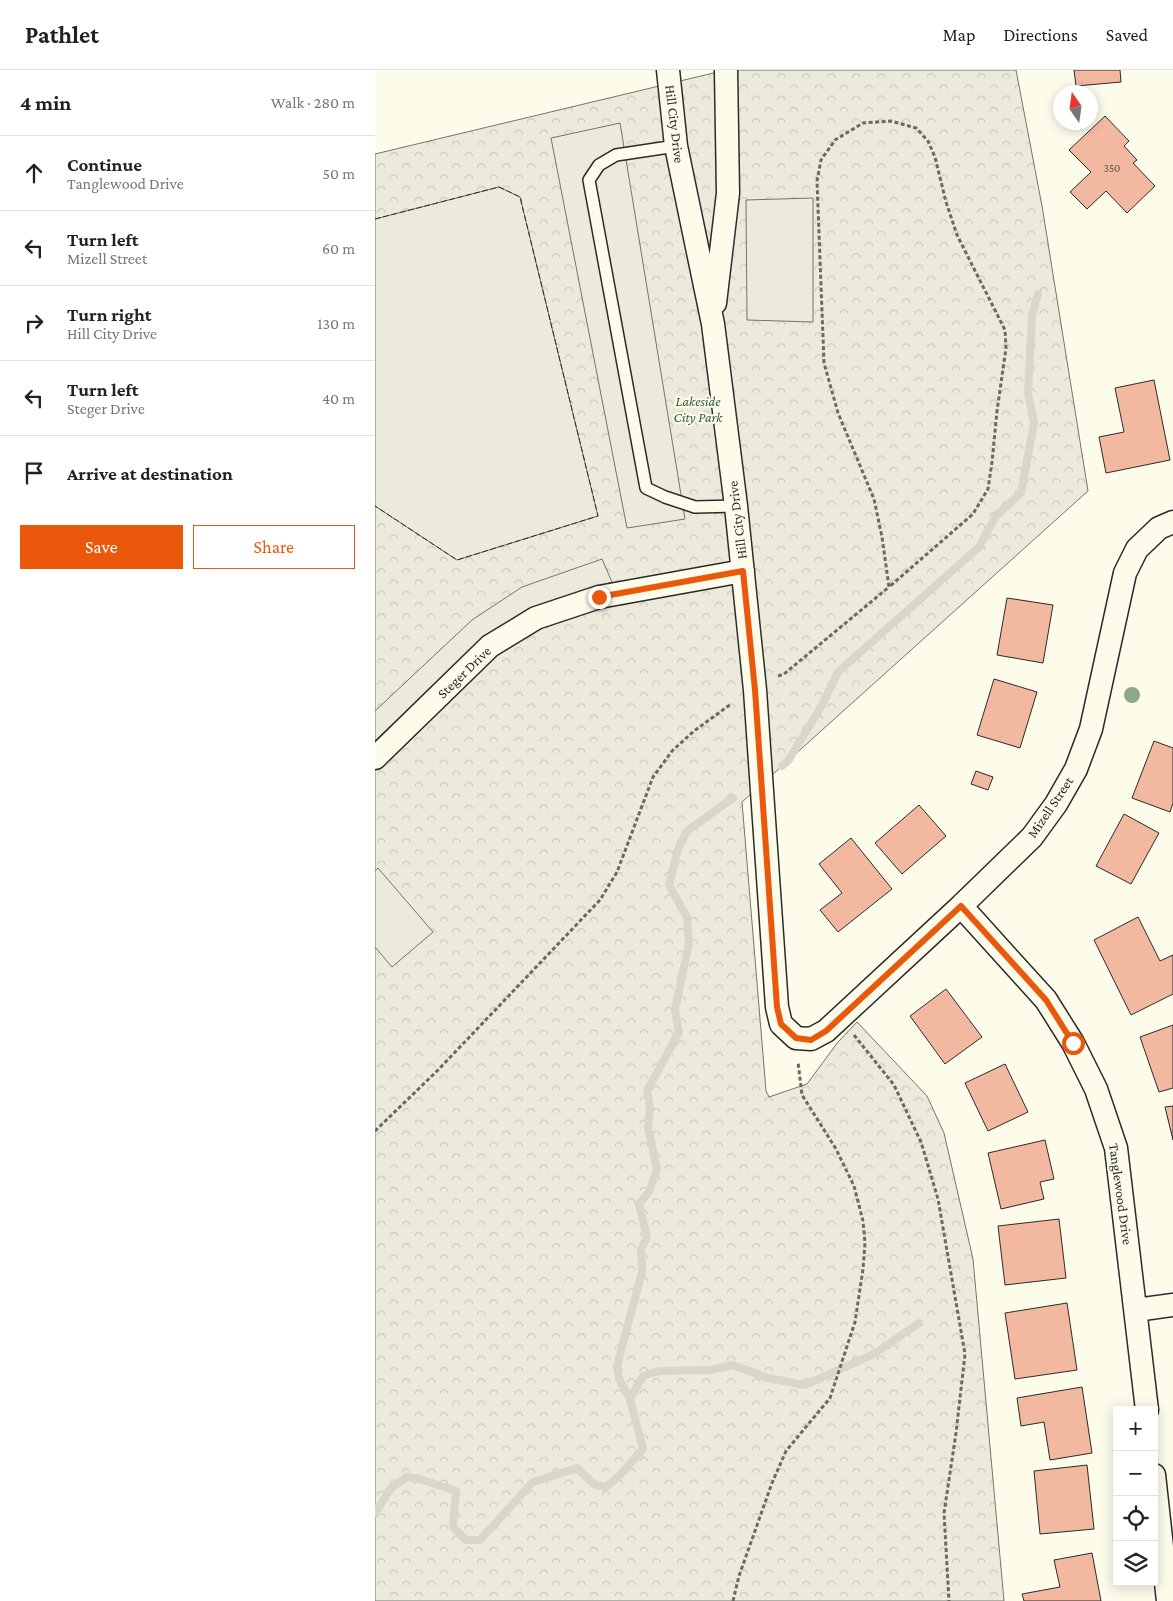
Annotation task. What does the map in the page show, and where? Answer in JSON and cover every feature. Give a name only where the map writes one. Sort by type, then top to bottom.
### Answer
[{"type":"street","name":"Hill City Drive","points":[[668,70],[676,146],[713,324],[736,506],[755,690],[777,1007],[781,1024],[796,1038]]},
{"type":"street","name":"Hill City Drive","points":[[713,324],[727,193],[726,70]]},
{"type":"street","name":"Mizell Street","points":[[796,1038],[811,1040],[826,1031],[961,906],[1032,837],[1056,804],[1076,769],[1091,729],[1125,573],[1137,549],[1159,528],[1173,522]]},
{"type":"street","name":"Steger Drive","points":[[375,758],[490,646],[536,618],[599,597],[743,571]]},
{"type":"street","name":"Tanglewood Drive","points":[[961,906],[1046,1000],[1073,1043],[1096,1089],[1116,1148],[1137,1310],[1147,1406]]},
{"type":"street","points":[[1137,1310],[1173,1305]]},
{"type":"street","points":[[1156,1496],[1168,1601]]},
{"type":"lane","points":[[676,146],[616,156],[599,165],[589,180],[645,488],[695,507],[736,506]]},
{"type":"path","points":[[773,678],[784,674],[889,587],[973,514],[988,489],[1006,348],[1005,330],[957,235],[946,202],[935,157],[928,140],[916,128],[891,121],[863,123],[835,140],[821,160],[817,181],[824,362],[839,413],[874,498],[889,587]]},
{"type":"path","points":[[375,1131],[438,1070],[600,900],[617,872],[653,777],[672,752],[694,731],[734,703]]},
{"type":"path","points":[[854,1035],[894,1085],[921,1142],[938,1199],[965,1354],[957,1433],[944,1513],[949,1601]]},
{"type":"path","points":[[733,1601],[742,1566],[771,1484],[786,1451],[830,1398],[855,1322],[863,1269],[865,1243],[863,1221],[854,1186],[835,1149],[802,1095],[796,1038]]},
{"type":"green space","name":"Lakeside City Park","points":[[726,70],[1016,70],[1042,206],[1088,491],[742,802],[766,1091],[769,1097],[807,1084],[838,1042],[857,1022],[927,1096],[944,1133],[973,1259],[1004,1601],[375,1601],[375,154]]},
{"type":"green space","points":[[499,187],[520,197],[598,516],[457,560],[375,506],[375,219]]},
{"type":"green space","points":[[378,868],[433,932],[392,967],[375,947],[375,871]]},
{"type":"shaded area","points":[[620,123],[685,519],[627,528],[551,138]]},
{"type":"shaded area","points":[[813,198],[813,322],[747,320],[746,200]]},
{"type":"shaded area","points":[[602,559],[612,582],[526,612],[478,643],[375,741],[375,711],[472,620],[522,587]]},
{"type":"building","points":[[1074,70],[1120,70],[1121,82],[1076,85]]},
{"type":"building","points":[[1105,116],[1129,141],[1124,146],[1137,160],[1133,163],[1155,186],[1127,213],[1106,191],[1087,209],[1070,192],[1091,172],[1069,150],[1090,130],[1098,130],[1098,123]]},
{"type":"building","points":[[1154,380],[1170,460],[1106,473],[1099,437],[1124,432],[1115,388]]},
{"type":"building","points":[[1007,598],[1053,605],[1043,663],[997,655]]},
{"type":"building","points":[[994,679],[1037,692],[1020,748],[977,735]]},
{"type":"building","points":[[1154,741],[1173,748],[1173,803],[1170,812],[1132,798]]},
{"type":"building","points":[[976,771],[993,777],[988,790],[971,784]]},
{"type":"building","points":[[919,805],[946,836],[902,874],[875,843]]},
{"type":"building","points":[[1124,814],[1159,833],[1131,884],[1096,866]]},
{"type":"building","points":[[851,838],[892,889],[838,932],[820,910],[842,893],[819,864]]},
{"type":"building","points":[[1138,917],[1160,961],[1173,955],[1173,994],[1131,1015],[1094,940]]},
{"type":"building","points":[[946,989],[982,1037],[945,1064],[910,1016]]},
{"type":"building","points":[[1173,1025],[1173,1088],[1159,1092],[1140,1037]]},
{"type":"building","points":[[1005,1064],[1028,1112],[988,1131],[965,1083]]},
{"type":"building","points":[[1173,1106],[1173,1140],[1165,1107]]},
{"type":"building","points":[[1045,1140],[1054,1179],[1040,1182],[1044,1199],[1001,1209],[988,1153]]},
{"type":"building","points":[[1059,1219],[1066,1278],[1005,1285],[998,1226]]},
{"type":"building","points":[[1067,1303],[1077,1370],[1015,1379],[1005,1313]]},
{"type":"building","points":[[1082,1387],[1092,1453],[1050,1460],[1044,1422],[1021,1426],[1017,1398]]},
{"type":"building","points":[[1087,1465],[1094,1529],[1040,1534],[1034,1471]]},
{"type":"building","points":[[1092,1553],[1101,1601],[1024,1601],[1022,1594],[1060,1587],[1054,1560]]},
{"type":"waterway","points":[[782,766],[788,761],[821,707],[838,672],[979,547],[996,516],[1021,493],[1034,423],[1028,393],[1032,316],[1038,294]]},
{"type":"waterway","points":[[375,1513],[391,1488],[407,1477],[420,1479],[456,1491],[453,1527],[466,1540],[480,1540],[533,1482],[577,1468],[595,1485],[606,1487],[619,1476],[643,1449],[630,1399],[619,1379],[617,1366],[642,1272],[641,1249],[647,1237],[639,1204],[649,1192],[657,1170],[648,1127],[650,1107],[647,1091],[679,1032],[675,1010],[689,943],[687,917],[669,885],[678,849],[687,831],[733,798]]},
{"type":"waterway","points":[[630,1399],[643,1376],[659,1371],[710,1370],[733,1365],[768,1378],[805,1385],[874,1354],[919,1323]]},
{"type":"fence","points":[[375,219],[499,187],[520,197],[598,516],[457,560],[375,506]]},
{"type":"route","points":[[599,597],[743,571],[755,690],[777,1007],[781,1024],[796,1038],[811,1040],[826,1031],[961,906],[1046,1000],[1073,1043]]}]
